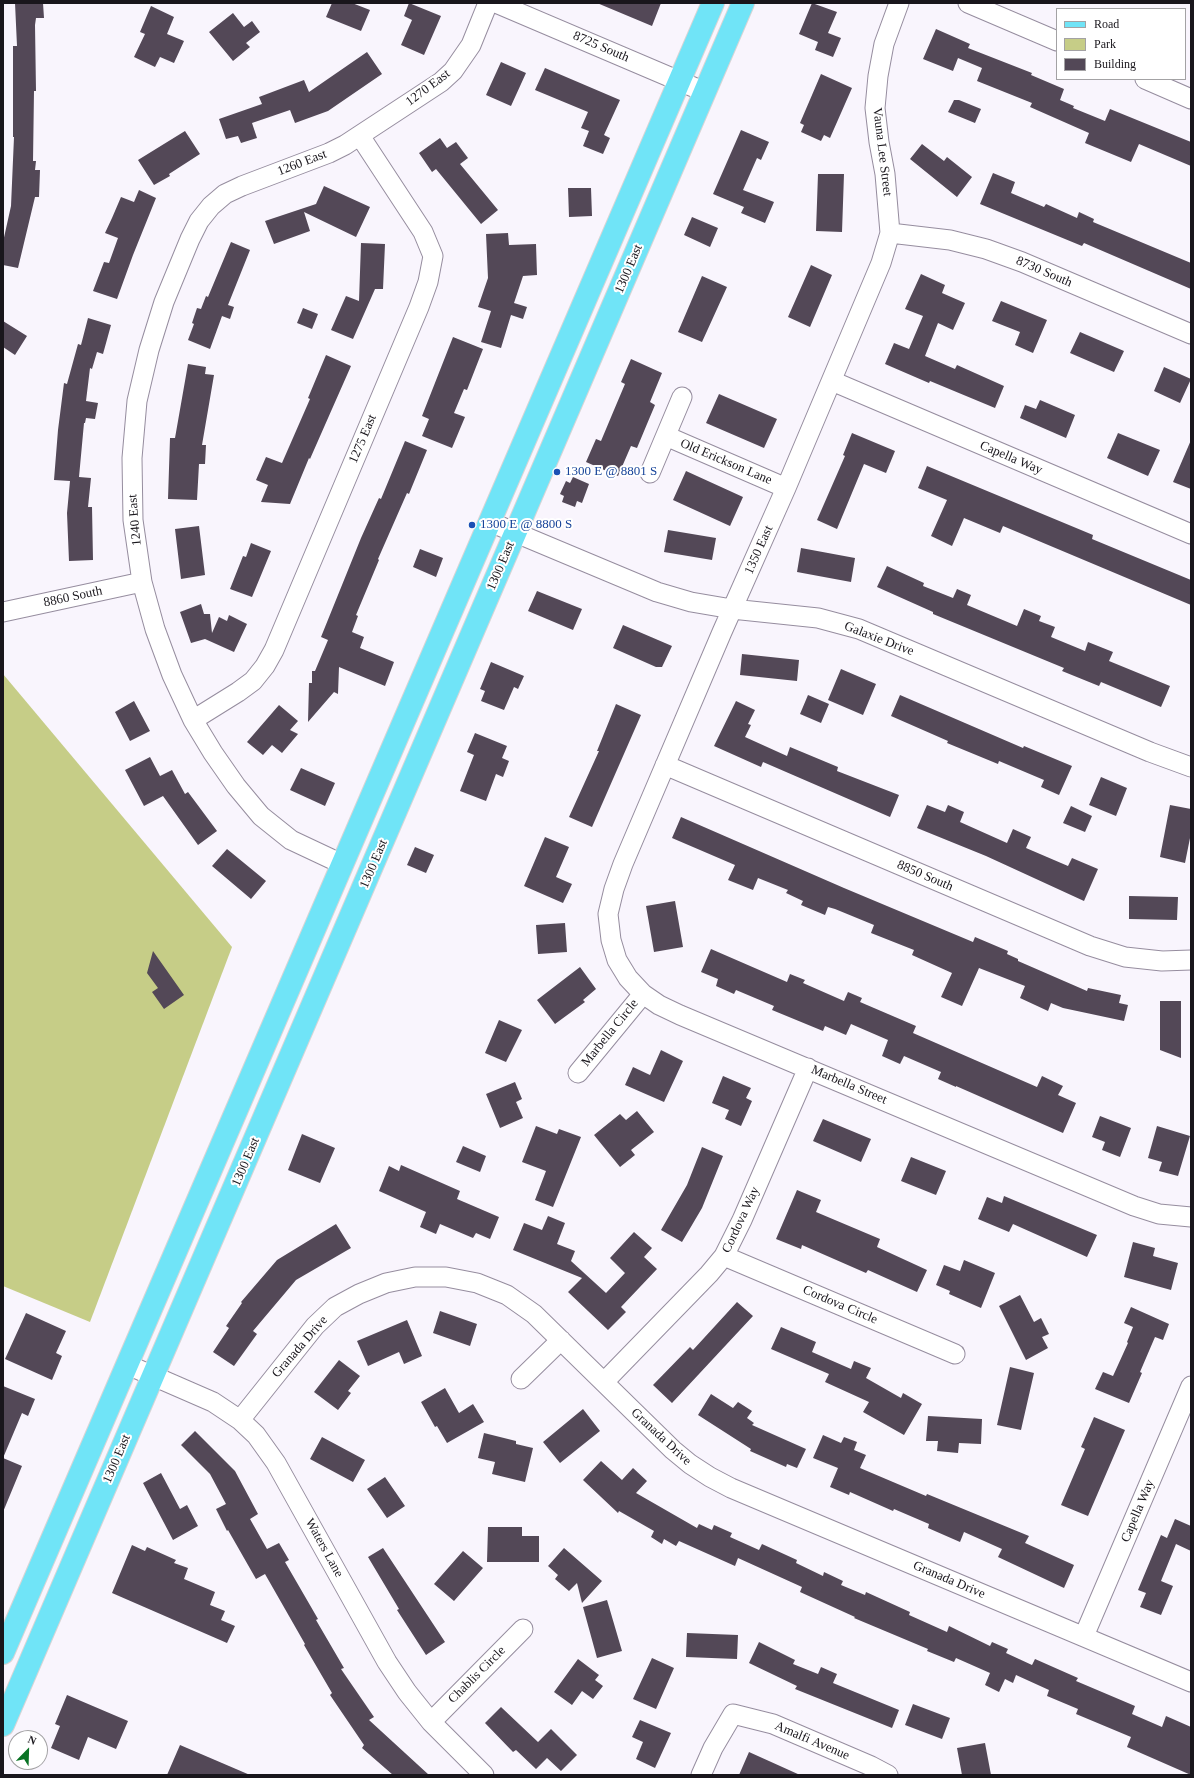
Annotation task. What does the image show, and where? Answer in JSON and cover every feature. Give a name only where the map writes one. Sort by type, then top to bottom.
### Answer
[{"type":"main road","points":[[3,1653],[713,3]]},
{"type":"main road","name":"1300 East","points":[[3,1725],[743,3]]},
{"type":"street","name":"1270 East","points":[[360,136],[441,82],[453,71],[471,45],[488,3]]},
{"type":"street","name":"8725 South","points":[[496,3],[705,92]]},
{"type":"street","name":"Vauna Lee Street","points":[[890,233],[885,174],[875,108],[878,76],[884,44],[899,3]]},
{"type":"street","points":[[968,3],[1056,41]]},
{"type":"street","points":[[1147,80],[1191,99]]},
{"type":"street","name":"1260 East","points":[[242,186],[329,153],[360,136]]},
{"type":"street","name":"1275 East","points":[[193,720],[253,681],[265,666],[277,642],[419,307],[428,282],[433,256],[422,232],[360,136]]},
{"type":"street","name":"1240 East","points":[[242,186],[225,194],[199,221],[164,302],[149,350],[137,401],[132,458],[133,520],[142,582],[155,629],[172,676],[193,720],[213,753],[236,786],[261,816],[291,840],[342,864]]},
{"type":"street","name":"8730 South","points":[[890,233],[950,240],[986,249],[1022,262],[1191,334]]},
{"type":"street","name":"1350 East","points":[[623,864],[832,381],[881,263],[890,233]]},
{"type":"street","name":"Capella Way","points":[[832,381],[1191,534]]},
{"type":"street","name":"Old Erickson Lane","points":[[650,473],[682,397]]},
{"type":"street","name":"Old Erickson Lane","points":[[666,436],[786,488]]},
{"type":"street","name":"Galaxie Drive","points":[[490,522],[657,592],[691,602],[732,610],[818,618],[859,629],[1150,752],[1191,767]]},
{"type":"street","name":"8860 South","points":[[3,612],[142,582]]},
{"type":"street","name":"8850 South","points":[[666,765],[1090,946],[1125,957],[1162,961],[1191,960]]},
{"type":"street","name":"Marbella Street","points":[[623,864],[614,889],[608,914],[611,940],[617,960],[628,978],[643,994],[659,1005],[1134,1206],[1159,1214],[1191,1217]]},
{"type":"street","name":"Marbella Circle","points":[[578,1073],[643,994]]},
{"type":"street","name":"Cordova Way","points":[[604,1382],[709,1274],[724,1256],[742,1220],[808,1068]]},
{"type":"street","name":"Cordova Circle","points":[[724,1256],[955,1354]]},
{"type":"street","name":"Granada Drive","points":[[240,1420],[315,1326],[335,1307],[359,1294],[386,1283],[415,1277],[446,1277],[477,1283],[507,1296],[534,1314],[673,1450],[690,1464],[710,1477],[731,1488],[1191,1682]]},
{"type":"street","points":[[521,1379],[561,1340]]},
{"type":"street","name":"Waters Lane","points":[[128,1365],[212,1402],[240,1420],[256,1435],[276,1463],[387,1662],[407,1692],[431,1722],[484,1775]]},
{"type":"street","name":"Capella Way","points":[[1084,1636],[1191,1386]]},
{"type":"street","name":"Chablis Circle","points":[[431,1722],[523,1629]]},
{"type":"street","name":"Amalfi Avenue","points":[[701,1775],[713,1748],[733,1714],[773,1724],[871,1766],[888,1775]]},
{"type":"green space","points":[[3,674],[232,947],[90,1322],[3,1286]]},
{"type":"building","points":[[15,3],[43,3],[44,18],[36,18],[35,25],[36,91],[34,91],[33,161],[36,161],[35,170],[40,170],[39,197],[35,197],[18,268],[3,265],[3,242],[11,206],[14,137],[13,46],[17,46]]},
{"type":"building","points":[[332,3],[352,3],[370,10],[361,31],[326,17]]},
{"type":"building","points":[[409,3],[441,16],[424,55],[401,45],[412,20],[404,16]]},
{"type":"building","points":[[597,3],[661,3],[652,26]]},
{"type":"building","points":[[812,3],[837,12],[828,33],[841,38],[833,57],[815,50],[818,42],[799,34]]},
{"type":"building","points":[[151,6],[174,17],[167,34],[184,41],[174,63],[160,57],[155,67],[134,57],[145,34],[140,32]]},
{"type":"building","points":[[233,13],[244,27],[252,21],[260,32],[246,43],[250,47],[233,61],[209,32]]},
{"type":"building","points":[[936,29],[970,44],[968,48],[1032,73],[1031,75],[1064,89],[1060,100],[1074,106],[1073,108],[1105,121],[1110,109],[1191,142],[1191,166],[1139,144],[1131,162],[1085,143],[1089,133],[1030,107],[1032,103],[977,81],[982,68],[958,58],[953,71],[923,59]]},
{"type":"building","points":[[367,52],[382,74],[328,111],[295,123],[290,110],[252,123],[257,138],[241,143],[238,136],[226,139],[219,119],[262,104],[259,97],[304,80],[309,92]]},
{"type":"building","points":[[501,62],[526,73],[511,106],[486,95]]},
{"type":"building","points":[[545,68],[620,100],[604,135],[610,138],[603,154],[583,146],[589,131],[581,128],[588,112],[535,90]]},
{"type":"building","points":[[821,74],[852,88],[830,138],[824,135],[821,141],[801,132],[804,125],[800,123]]},
{"type":"building","points":[[954,100],[959,100],[981,109],[975,123],[948,112]]},
{"type":"building","points":[[741,130],[769,142],[761,160],[757,158],[743,190],[774,202],[765,223],[741,213],[744,207],[713,194]]},
{"type":"building","points":[[185,131],[200,154],[169,174],[170,176],[154,185],[138,160]]},
{"type":"building","points":[[440,138],[447,148],[456,142],[468,158],[460,164],[498,210],[481,224],[436,169],[432,172],[419,153]]},
{"type":"building","points":[[922,144],[944,161],[947,157],[972,177],[957,197],[910,159]]},
{"type":"building","points":[[993,173],[1015,182],[1011,193],[1044,207],[1046,204],[1077,218],[1079,212],[1094,219],[1093,222],[1191,263],[1191,289],[1084,243],[1082,246],[980,204]]},
{"type":"building","points":[[818,174],[844,174],[842,232],[816,231]]},
{"type":"building","points":[[324,186],[370,207],[356,237],[304,212],[310,231],[274,244],[265,221],[316,204]]},
{"type":"building","points":[[568,188],[591,188],[592,216],[569,217]]},
{"type":"building","points":[[139,190],[156,198],[117,299],[93,291],[104,262],[109,263],[118,238],[105,233],[121,197],[134,202]]},
{"type":"building","points":[[692,217],[718,228],[710,247],[684,235]]},
{"type":"building","points":[[508,233],[509,245],[536,244],[537,275],[523,276],[514,303],[527,307],[523,319],[511,315],[501,348],[481,342],[491,311],[478,307],[488,278],[486,234]]},
{"type":"building","points":[[231,242],[250,250],[228,305],[234,307],[230,319],[222,316],[210,349],[188,340],[194,324],[192,323],[197,308],[201,309],[206,296],[208,297]]},
{"type":"building","points":[[361,243],[385,244],[383,289],[375,289],[353,339],[331,330],[346,296],[359,301]]},
{"type":"building","points":[[811,265],[832,275],[810,327],[788,317]]},
{"type":"building","points":[[921,274],[945,285],[942,293],[965,303],[953,330],[938,323],[925,356],[955,369],[957,365],[1004,386],[995,408],[930,381],[929,383],[885,364],[894,343],[909,349],[923,316],[905,309]]},
{"type":"building","points":[[702,276],[727,287],[702,342],[678,332]]},
{"type":"building","points":[[1001,301],[1047,320],[1033,353],[1015,345],[1020,332],[992,321]]},
{"type":"building","points":[[303,308],[318,314],[312,329],[297,323]]},
{"type":"building","points":[[88,318],[111,325],[103,354],[97,352],[92,369],[90,368],[86,401],[98,403],[95,419],[86,418],[84,423],[79,477],[91,478],[88,507],[92,507],[93,560],[69,561],[67,513],[70,481],[54,480],[64,383],[67,384],[78,344],[81,345]]},
{"type":"building","points":[[3,321],[27,336],[15,355],[3,347]]},
{"type":"building","points":[[1080,332],[1124,351],[1114,372],[1070,353]]},
{"type":"building","points":[[453,337],[483,349],[467,390],[464,389],[454,413],[465,417],[452,448],[422,436],[429,419],[422,416]]},
{"type":"building","points":[[326,355],[351,366],[310,459],[309,458],[290,504],[261,502],[268,485],[256,480],[266,457],[282,463],[310,399],[308,398]]},
{"type":"building","points":[[631,359],[662,373],[650,402],[655,405],[637,448],[631,446],[618,476],[586,462],[596,439],[601,441],[625,384],[621,382]]},
{"type":"building","points":[[188,364],[206,367],[205,374],[214,375],[202,445],[206,445],[205,464],[199,464],[197,500],[168,499],[170,438],[175,438]]},
{"type":"building","points":[[1164,367],[1191,379],[1180,403],[1154,391]]},
{"type":"building","points":[[719,394],[777,419],[764,448],[706,423]]},
{"type":"building","points":[[1040,400],[1075,415],[1066,438],[1020,418],[1025,405],[1036,409]]},
{"type":"building","points":[[852,433],[895,451],[886,473],[864,464],[837,529],[817,520],[845,456],[843,455]]},
{"type":"building","points":[[1118,433],[1160,450],[1148,476],[1107,458]]},
{"type":"building","points":[[1191,440],[1191,489],[1173,482]]},
{"type":"building","points":[[405,441],[427,450],[409,494],[407,493],[378,559],[379,560],[356,615],[358,616],[352,632],[364,637],[360,648],[394,662],[385,686],[339,667],[338,694],[334,692],[308,722],[309,683],[312,683],[312,671],[315,671],[328,640],[321,637],[361,538],[379,498],[381,499]]},
{"type":"building","points":[[927,466],[1093,535],[1092,539],[1191,580],[1191,605],[1003,526],[1000,533],[964,518],[952,546],[931,536],[947,500],[918,488]]},
{"type":"building","points":[[686,471],[743,497],[730,526],[673,500]]},
{"type":"building","points":[[573,477],[589,484],[582,503],[577,501],[575,507],[562,502],[564,496],[560,494],[566,481],[570,483]]},
{"type":"building","points":[[199,526],[205,575],[181,579],[175,529]]},
{"type":"building","points":[[668,530],[716,538],[712,560],[664,552]]},
{"type":"building","points":[[251,543],[271,551],[252,597],[230,589],[243,556],[246,557]]},
{"type":"building","points":[[801,548],[855,558],[851,582],[797,572]]},
{"type":"building","points":[[420,549],[443,558],[436,577],[413,567]]},
{"type":"building","points":[[887,566],[924,583],[923,586],[953,598],[957,589],[971,595],[967,605],[1017,626],[1024,609],[1041,616],[1039,621],[1055,627],[1051,637],[1085,651],[1088,642],[1113,652],[1109,661],[1170,686],[1161,707],[1101,682],[1099,686],[1062,671],[1064,668],[933,614],[933,612],[877,587]]},
{"type":"building","points":[[537,591],[582,609],[573,630],[528,611]]},
{"type":"building","points":[[201,604],[204,614],[210,614],[212,633],[219,617],[227,621],[229,615],[247,624],[234,652],[205,639],[191,643],[180,612]]},
{"type":"building","points":[[623,625],[672,646],[662,667],[656,667],[613,648]]},
{"type":"building","points":[[742,654],[799,660],[797,681],[740,675]]},
{"type":"building","points":[[491,662],[524,676],[518,689],[514,687],[504,710],[481,701],[485,691],[480,689]]},
{"type":"building","points":[[841,669],[876,684],[863,715],[828,700]]},
{"type":"building","points":[[808,695],[829,704],[821,723],[800,714]]},
{"type":"building","points":[[900,695],[1023,748],[1024,746],[1072,766],[1059,795],[1041,787],[1044,780],[999,761],[998,764],[947,743],[948,741],[891,716]]},
{"type":"building","points":[[134,701],[150,731],[130,741],[115,712]]},
{"type":"building","points":[[736,701],[755,710],[748,724],[751,725],[745,737],[787,756],[790,747],[838,767],[837,771],[899,795],[890,817],[763,762],[761,767],[714,746]]},
{"type":"building","points":[[616,704],[641,715],[592,827],[569,817],[599,751],[597,751]]},
{"type":"building","points":[[279,705],[298,721],[290,730],[298,734],[282,753],[272,745],[263,755],[247,742]]},
{"type":"building","points":[[475,733],[507,746],[502,758],[509,761],[503,777],[496,774],[486,801],[460,791],[474,755],[467,752]]},
{"type":"building","points":[[150,757],[160,776],[172,770],[185,794],[188,792],[217,831],[198,845],[163,796],[144,806],[125,770]]},
{"type":"building","points":[[301,768],[335,783],[325,806],[290,790]]},
{"type":"building","points":[[1101,777],[1127,788],[1116,816],[1089,805]]},
{"type":"building","points":[[927,805],[945,812],[948,805],[964,812],[960,822],[1007,843],[1013,829],[1031,837],[1026,848],[1068,866],[1072,858],[1098,869],[1084,901],[986,856],[917,828]]},
{"type":"building","points":[[1170,805],[1191,809],[1191,833],[1185,863],[1160,857]]},
{"type":"building","points":[[1071,806],[1092,816],[1085,832],[1063,823]]},
{"type":"building","points":[[681,817],[973,942],[975,937],[1008,951],[1007,954],[1018,959],[1018,961],[1087,991],[1088,988],[1121,995],[1119,1003],[1128,1005],[1124,1021],[1063,1008],[1051,1003],[1048,1011],[1020,998],[1025,986],[979,968],[962,1006],[941,997],[952,973],[912,955],[914,950],[871,933],[874,925],[828,907],[825,915],[801,905],[803,901],[786,893],[788,890],[758,878],[753,890],[728,880],[735,865],[672,838]]},
{"type":"building","points":[[545,837],[569,847],[556,877],[572,884],[563,903],[524,886]]},
{"type":"building","points":[[415,847],[434,855],[426,873],[407,865]]},
{"type":"building","points":[[227,849],[266,881],[251,899],[212,866]]},
{"type":"building","points":[[1129,896],[1178,897],[1177,920],[1129,919]]},
{"type":"building","points":[[675,901],[683,947],[654,952],[646,906]]},
{"type":"building","points":[[565,923],[567,952],[538,954],[536,925]]},
{"type":"building","points":[[711,949],[787,982],[790,974],[805,980],[803,983],[844,1001],[848,992],[862,998],[860,1002],[916,1026],[913,1033],[1037,1087],[1042,1076],[1063,1086],[1058,1095],[1076,1103],[1063,1133],[938,1079],[941,1072],[904,1056],[900,1064],[882,1056],[888,1040],[851,1024],[846,1035],[825,1026],[823,1031],[772,1010],[774,1006],[736,990],[734,994],[716,986],[718,979],[701,972]]},
{"type":"building","points":[[153,951],[184,995],[164,1009],[152,992],[158,988],[147,973]]},
{"type":"building","points":[[580,967],[596,989],[583,1000],[585,1002],[555,1024],[537,1000]]},
{"type":"building","points":[[1160,1001],[1181,1001],[1181,1058],[1160,1050]]},
{"type":"building","points":[[499,1020],[522,1030],[506,1062],[485,1053]]},
{"type":"building","points":[[661,1050],[683,1061],[664,1102],[625,1085],[633,1067],[650,1075]]},
{"type":"building","points":[[723,1076],[751,1088],[746,1098],[752,1101],[741,1126],[725,1119],[729,1110],[712,1103]]},
{"type":"building","points":[[515,1082],[522,1099],[516,1102],[523,1118],[500,1128],[486,1094]]},
{"type":"building","points":[[637,1111],[654,1132],[631,1150],[635,1155],[620,1167],[594,1135],[620,1114],[626,1120]]},
{"type":"building","points":[[1100,1116],[1131,1128],[1120,1157],[1102,1150],[1105,1142],[1092,1137]]},
{"type":"building","points":[[823,1119],[871,1139],[861,1162],[813,1141]]},
{"type":"building","points":[[536,1126],[557,1134],[559,1129],[581,1137],[553,1207],[535,1200],[546,1171],[522,1162]]},
{"type":"building","points":[[1157,1126],[1190,1136],[1178,1176],[1159,1171],[1162,1162],[1148,1158]]},
{"type":"building","points":[[302,1134],[335,1148],[320,1183],[288,1170]]},
{"type":"building","points":[[463,1146],[486,1156],[480,1172],[456,1162]]},
{"type":"building","points":[[702,1147],[723,1156],[702,1208],[682,1242],[661,1230],[687,1185]]},
{"type":"building","points":[[911,1157],[946,1171],[936,1195],[901,1181]]},
{"type":"building","points":[[401,1165],[460,1191],[457,1199],[499,1217],[490,1239],[476,1233],[473,1238],[440,1224],[436,1234],[420,1227],[426,1212],[379,1191],[389,1166],[399,1171]]},
{"type":"building","points":[[797,1190],[821,1200],[816,1212],[880,1239],[877,1247],[927,1270],[917,1292],[868,1270],[866,1273],[802,1245],[801,1249],[776,1239]]},
{"type":"building","points":[[1004,1196],[1097,1235],[1087,1257],[1013,1224],[1009,1232],[978,1219],[987,1197],[1002,1203]]},
{"type":"building","points":[[548,1216],[565,1223],[557,1244],[575,1251],[571,1261],[606,1293],[625,1273],[610,1258],[634,1232],[652,1248],[644,1257],[657,1269],[621,1307],[626,1312],[608,1330],[568,1292],[582,1278],[513,1250],[524,1223],[542,1230]]},
{"type":"building","points":[[336,1224],[351,1248],[296,1280],[253,1331],[257,1334],[234,1366],[213,1352],[229,1328],[226,1326],[242,1303],[241,1302],[277,1260]]},
{"type":"building","points":[[1133,1242],[1155,1248],[1153,1256],[1178,1263],[1171,1290],[1124,1277]]},
{"type":"building","points":[[964,1260],[995,1273],[981,1308],[949,1294],[950,1291],[936,1285],[944,1265],[960,1271]]},
{"type":"building","points":[[1020,1295],[1034,1322],[1041,1318],[1049,1334],[1042,1337],[1048,1348],[1026,1360],[999,1306]]},
{"type":"building","points":[[737,1302],[753,1316],[672,1403],[653,1385],[690,1347],[693,1350]]},
{"type":"building","points":[[1131,1307],[1169,1324],[1163,1340],[1155,1337],[1129,1403],[1095,1389],[1103,1372],[1113,1376],[1128,1343],[1127,1342],[1133,1327],[1124,1323]]},
{"type":"building","points":[[440,1311],[477,1324],[470,1346],[433,1333]]},
{"type":"building","points":[[26,1313],[66,1331],[56,1353],[62,1356],[52,1380],[5,1359]]},
{"type":"building","points":[[407,1320],[422,1356],[404,1364],[399,1352],[368,1366],[357,1341]]},
{"type":"building","points":[[781,1327],[816,1342],[812,1352],[851,1369],[854,1361],[871,1368],[866,1378],[901,1398],[903,1393],[922,1404],[904,1435],[863,1412],[869,1402],[825,1382],[829,1374],[771,1349]]},
{"type":"building","points":[[339,1360],[360,1376],[348,1391],[351,1393],[338,1410],[314,1392]]},
{"type":"building","points":[[1010,1367],[1034,1373],[1021,1430],[997,1425]]},
{"type":"building","points":[[3,1386],[35,1399],[28,1416],[22,1413],[3,1458]]},
{"type":"building","points":[[445,1388],[459,1413],[473,1404],[484,1422],[447,1443],[437,1426],[435,1427],[421,1402]]},
{"type":"building","points":[[711,1394],[733,1408],[738,1402],[752,1411],[747,1418],[754,1423],[752,1425],[806,1449],[797,1468],[787,1464],[786,1467],[750,1451],[751,1449],[698,1415]]},
{"type":"building","points":[[583,1409],[600,1431],[560,1463],[543,1442]]},
{"type":"building","points":[[928,1416],[982,1419],[981,1444],[959,1443],[958,1453],[937,1451],[938,1441],[926,1441]]},
{"type":"building","points":[[1094,1417],[1125,1430],[1088,1516],[1061,1505],[1085,1449],[1081,1447]]},
{"type":"building","points":[[195,1431],[235,1471],[258,1514],[250,1519],[267,1549],[279,1543],[289,1560],[285,1562],[344,1668],[341,1669],[374,1717],[369,1720],[429,1775],[393,1775],[362,1748],[364,1745],[330,1695],[332,1693],[265,1574],[256,1579],[228,1530],[227,1531],[216,1509],[226,1504],[210,1474],[181,1445]]},
{"type":"building","points":[[484,1433],[516,1441],[516,1444],[533,1448],[525,1482],[492,1474],[495,1462],[478,1458]]},
{"type":"building","points":[[823,1435],[841,1443],[844,1437],[857,1442],[854,1450],[866,1455],[860,1468],[926,1496],[927,1494],[1029,1536],[1025,1543],[1074,1565],[1064,1588],[998,1557],[1002,1549],[964,1532],[960,1542],[928,1528],[929,1524],[894,1509],[893,1511],[850,1492],[849,1495],[830,1487],[838,1468],[813,1458]]},
{"type":"building","points":[[322,1437],[365,1460],[353,1482],[310,1459]]},
{"type":"building","points":[[3,1458],[22,1466],[3,1512]]},
{"type":"building","points":[[601,1461],[622,1480],[633,1468],[647,1481],[636,1493],[697,1528],[699,1524],[712,1530],[714,1525],[732,1533],[730,1537],[759,1550],[762,1544],[797,1560],[796,1563],[823,1576],[824,1572],[843,1581],[841,1585],[865,1595],[866,1592],[910,1612],[909,1615],[947,1632],[949,1626],[990,1646],[992,1642],[1008,1649],[1006,1653],[1032,1665],[1035,1659],[1078,1678],[1076,1681],[1135,1706],[1132,1714],[1162,1727],[1166,1716],[1191,1727],[1191,1775],[1127,1747],[1131,1737],[1076,1714],[1078,1709],[1047,1696],[1049,1690],[1016,1675],[1013,1683],[1005,1679],[999,1692],[985,1685],[990,1673],[956,1658],[954,1662],[927,1651],[928,1649],[854,1618],[855,1617],[800,1592],[802,1587],[738,1558],[735,1566],[679,1541],[676,1546],[664,1539],[662,1544],[651,1537],[654,1531],[619,1511],[618,1513],[583,1480]]},
{"type":"building","points":[[161,1473],[180,1509],[187,1505],[198,1526],[173,1540],[143,1483]]},
{"type":"building","points":[[385,1477],[405,1506],[387,1518],[367,1489]]},
{"type":"building","points":[[1175,1519],[1191,1526],[1191,1551],[1176,1544],[1161,1581],[1173,1586],[1161,1615],[1140,1607],[1146,1593],[1138,1590],[1161,1535],[1167,1538]]},
{"type":"building","points":[[488,1527],[522,1527],[522,1536],[539,1536],[539,1562],[487,1562]]},
{"type":"building","points":[[132,1545],[145,1551],[147,1547],[176,1560],[174,1563],[188,1568],[184,1579],[215,1592],[210,1605],[225,1611],[221,1620],[235,1626],[227,1643],[112,1593]]},
{"type":"building","points":[[383,1548],[445,1642],[426,1655],[397,1610],[399,1609],[368,1557]]},
{"type":"building","points":[[564,1548],[602,1581],[582,1603],[577,1583],[569,1591],[555,1579],[558,1575],[548,1566]]},
{"type":"building","points":[[463,1551],[483,1568],[454,1601],[434,1584]]},
{"type":"building","points":[[607,1600],[622,1651],[597,1658],[583,1607]]},
{"type":"building","points":[[687,1633],[738,1635],[737,1659],[686,1657]]},
{"type":"building","points":[[759,1642],[795,1660],[793,1664],[818,1674],[821,1667],[837,1674],[833,1683],[899,1710],[892,1728],[795,1689],[797,1686],[749,1663]]},
{"type":"building","points":[[652,1658],[674,1668],[656,1709],[633,1699]]},
{"type":"building","points":[[578,1659],[599,1675],[595,1680],[603,1686],[593,1699],[582,1691],[572,1705],[554,1692]]},
{"type":"building","points":[[67,1695],[128,1721],[116,1749],[88,1737],[79,1760],[51,1748],[60,1726],[55,1724]]},
{"type":"building","points":[[913,1704],[950,1718],[942,1739],[905,1725]]},
{"type":"building","points":[[501,1707],[538,1742],[551,1729],[577,1755],[561,1771],[547,1758],[536,1769],[516,1750],[513,1752],[485,1723]]},
{"type":"building","points":[[640,1720],[671,1733],[655,1768],[636,1759],[643,1742],[632,1737]]},
{"type":"building","points":[[985,1743],[991,1775],[962,1775],[957,1748]]},
{"type":"building","points":[[180,1745],[250,1775],[167,1775]]},
{"type":"building","points":[[749,1752],[800,1775],[739,1775]]},
{"type":"place","name":"1300 E @ 8801 S","points":[[557,472]]},
{"type":"place","name":"1300 E @ 8800 S","points":[[472,525]]}]
